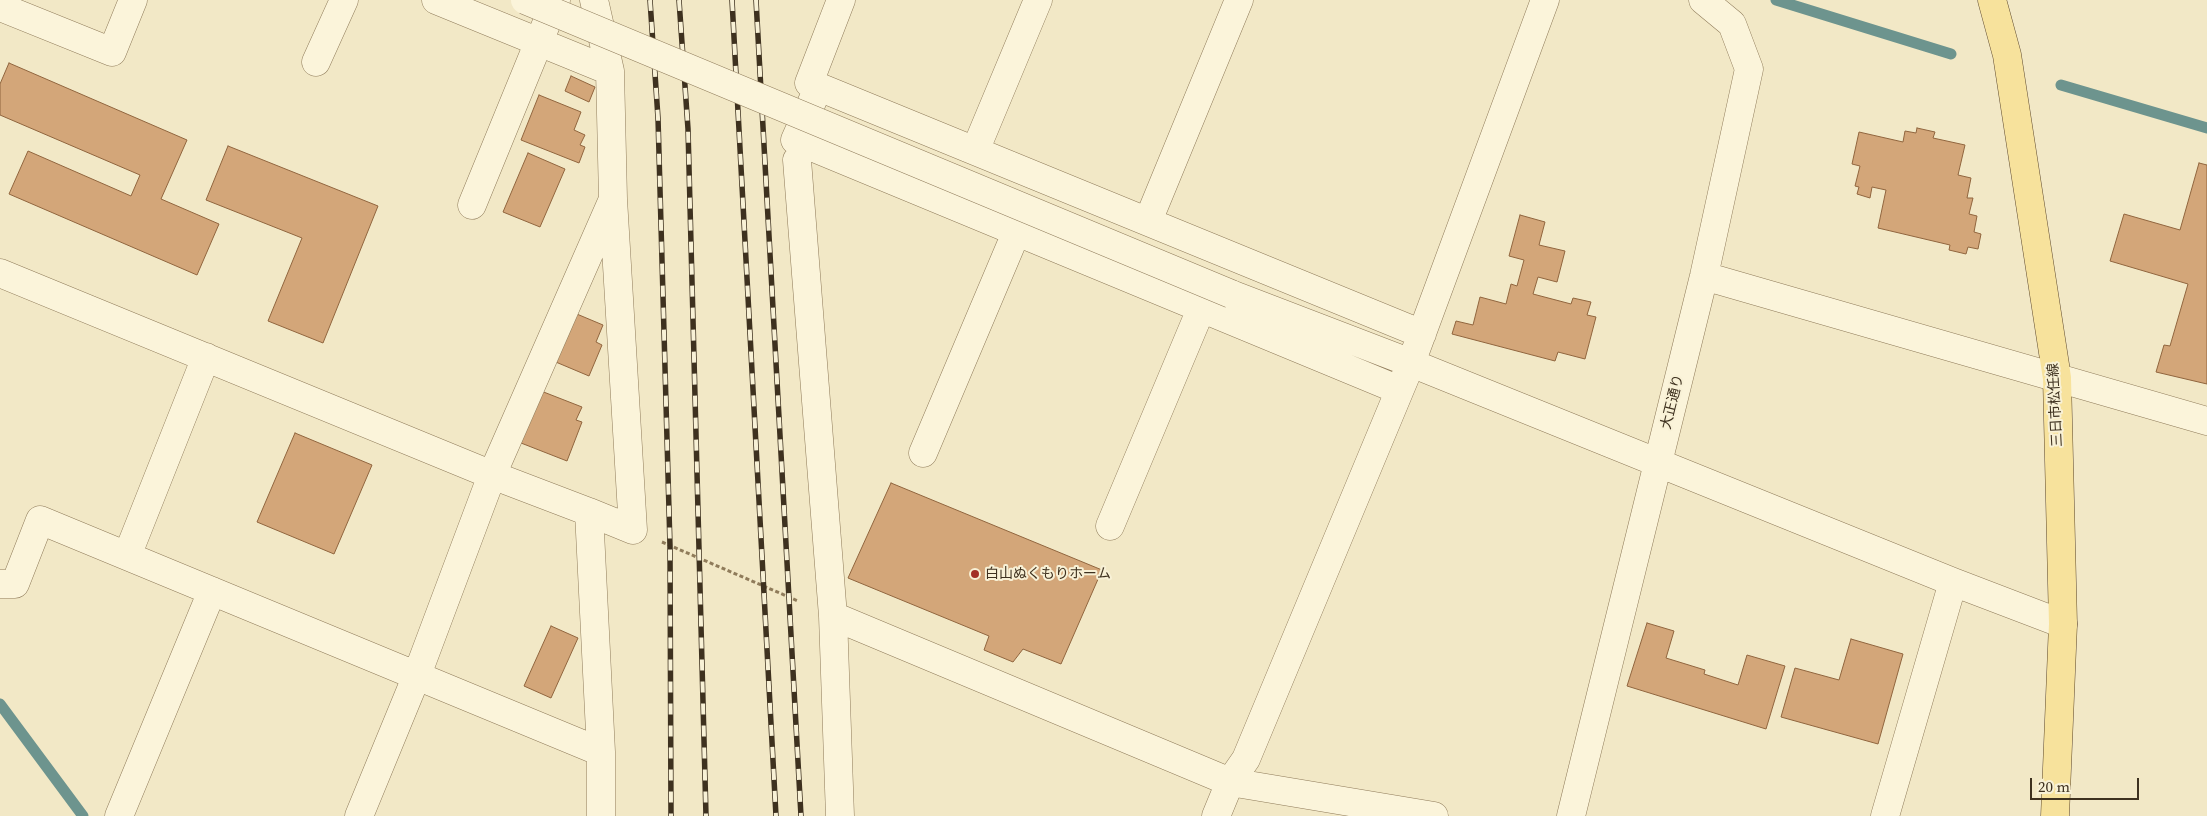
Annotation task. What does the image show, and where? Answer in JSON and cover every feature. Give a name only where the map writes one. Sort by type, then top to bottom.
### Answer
[{"type":"main road","name":"三日市松任線","points":[[1992,0],[2007,55],[2057,378],[2063,624],[2055,816]]},
{"type":"street","points":[[3,8],[112,52],[133,0]]},
{"type":"street","points":[[316,62],[344,0]]},
{"type":"street","points":[[436,0],[610,72]]},
{"type":"street","points":[[524,0],[1231,294],[1411,363],[1953,582],[2063,624]]},
{"type":"street","points":[[472,205],[556,0]]},
{"type":"street","points":[[0,273],[492,475],[633,530],[613,199],[610,72],[594,0]]},
{"type":"street","points":[[841,0],[809,83],[1422,334]]},
{"type":"street","points":[[975,151],[1038,0]]},
{"type":"street","points":[[1148,221],[1239,0]]},
{"type":"street","points":[[1216,816],[1230,782],[1246,759],[1411,363],[1546,0]]},
{"type":"street","name":"大正通り","points":[[1571,816],[1704,276],[1749,70],[1732,24],[1703,0]]},
{"type":"street","points":[[818,87],[795,140],[1052,248],[1400,390]]},
{"type":"street","points":[[797,160],[834,616],[840,816]]},
{"type":"street","points":[[1052,248],[1075,192]]},
{"type":"street","points":[[358,816],[417,675],[492,475],[613,199]]},
{"type":"street","points":[[923,453],[1016,233]]},
{"type":"street","points":[[1704,276],[2207,421]]},
{"type":"street","points":[[1110,526],[1200,309]]},
{"type":"street","points":[[127,556],[206,357]]},
{"type":"street","points":[[588,512],[601,752],[601,816]]},
{"type":"street","points":[[0,584],[15,584],[40,520],[601,752]]},
{"type":"street","points":[[1885,816],[1953,582]]},
{"type":"street","points":[[119,816],[212,591]]},
{"type":"street","points":[[834,616],[1230,782],[1434,816]]},
{"type":"path","points":[[633,530],[834,616]]},
{"type":"building","points":[[9,63],[187,140],[161,199],[219,224],[197,275],[9,194],[28,151],[131,196],[140,175],[0,115],[0,84]]},
{"type":"building","points":[[571,76],[595,87],[589,102],[565,91]]},
{"type":"building","points":[[539,95],[581,112],[574,130],[585,135],[580,145],[585,147],[579,163],[521,140]]},
{"type":"building","points":[[1917,128],[1935,132],[1933,138],[1965,145],[1958,175],[1971,178],[1967,198],[1973,198],[1969,214],[1977,216],[1974,232],[1981,234],[1978,249],[1968,247],[1966,254],[1949,250],[1950,245],[1878,228],[1886,190],[1872,187],[1870,198],[1857,194],[1859,187],[1855,186],[1860,166],[1852,164],[1859,132],[1903,142],[1905,131],[1916,133]]},
{"type":"building","points":[[228,146],[378,206],[323,343],[268,321],[302,238],[206,200]]},
{"type":"building","points":[[528,153],[565,169],[540,227],[503,212]]},
{"type":"building","points":[[2199,163],[2207,165],[2207,384],[2156,372],[2164,345],[2170,346],[2188,284],[2110,261],[2124,214],[2180,230]]},
{"type":"building","points":[[1520,215],[1545,222],[1539,245],[1565,251],[1557,282],[1538,277],[1533,294],[1571,304],[1573,298],[1591,302],[1587,315],[1596,317],[1585,359],[1558,352],[1555,361],[1452,334],[1456,321],[1473,325],[1480,297],[1506,304],[1511,284],[1517,286],[1524,260],[1509,256]]},
{"type":"building","points":[[572,312],[603,325],[596,342],[602,345],[589,376],[551,360]]},
{"type":"building","points":[[541,391],[582,407],[576,420],[582,422],[567,461],[521,443]]},
{"type":"building","points":[[295,433],[372,465],[334,554],[257,522]]},
{"type":"building","name":"白山ぬくもりホーム","points":[[891,483],[1102,570],[1061,664],[1023,649],[1013,662],[984,650],[989,636],[848,578]]},
{"type":"building","points":[[1647,623],[1674,631],[1666,658],[1705,670],[1704,674],[1738,685],[1747,655],[1785,666],[1766,729],[1627,686]]},
{"type":"building","points":[[551,626],[578,638],[551,698],[524,686]]},
{"type":"building","points":[[1851,639],[1903,654],[1878,744],[1781,717],[1795,668],[1839,680]]},
{"type":"waterway","points":[[1776,0],[1951,54]]},
{"type":"waterway","points":[[2061,85],[2207,128]]},
{"type":"waterway","points":[[0,704],[83,816]]},
{"type":"railway","points":[[650,0],[658,118],[670,546],[671,816]]},
{"type":"railway","points":[[679,0],[688,129],[706,816]]},
{"type":"railway","points":[[732,0],[776,816]]},
{"type":"railway","points":[[756,0],[801,816]]},
{"type":"place","name":"白山ぬくもりホーム","points":[[975,574]]}]
